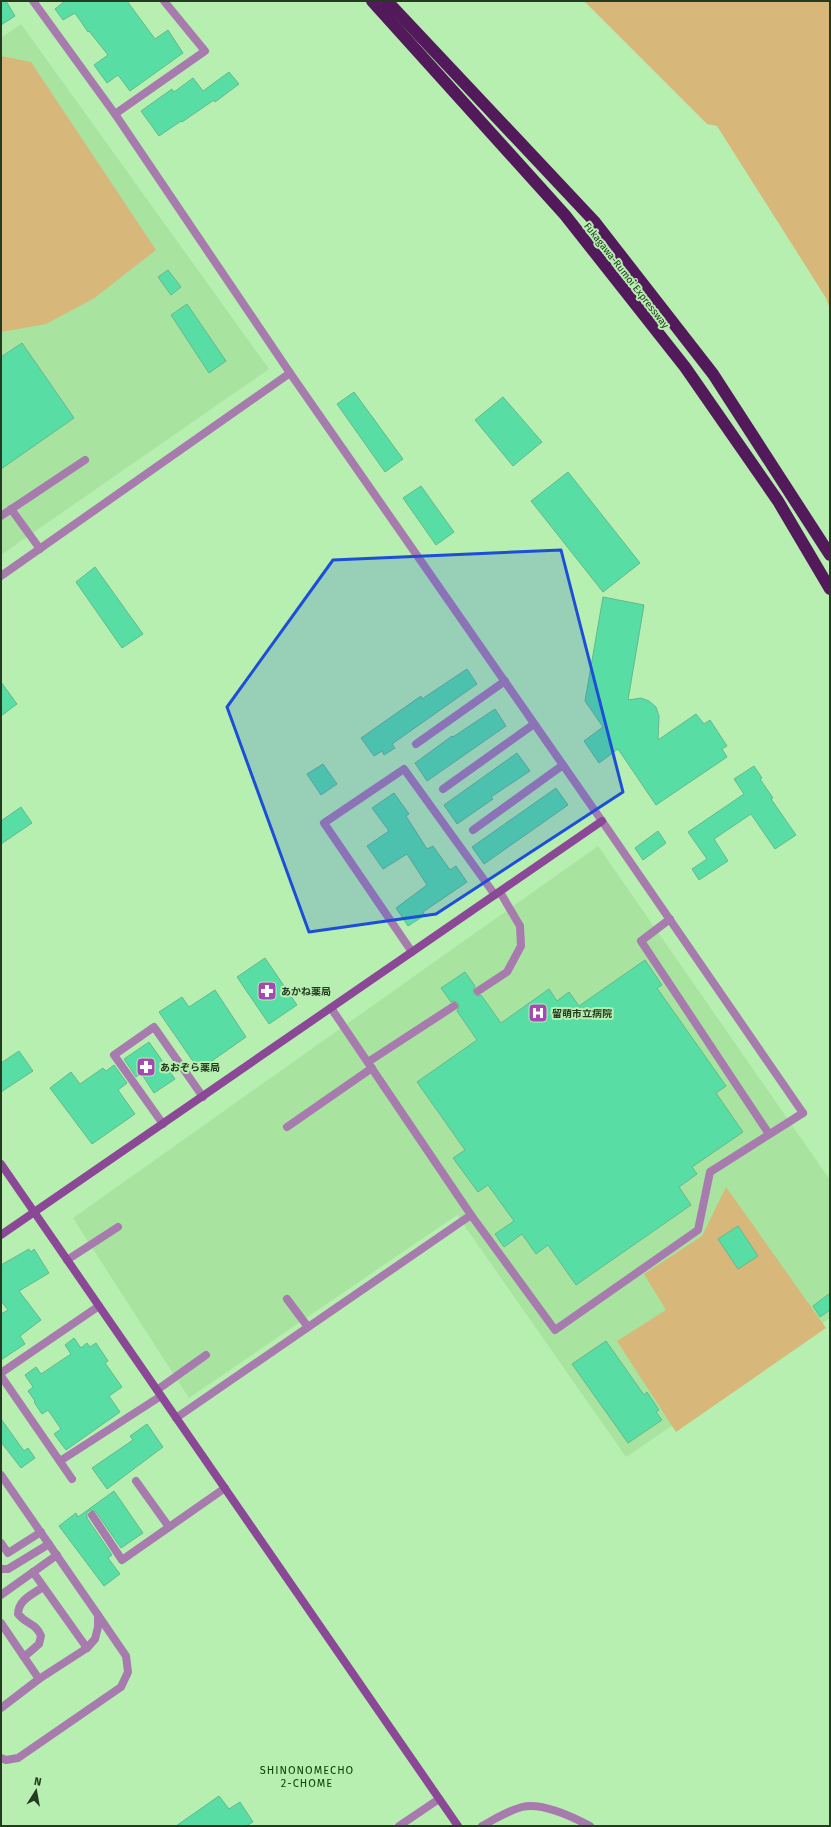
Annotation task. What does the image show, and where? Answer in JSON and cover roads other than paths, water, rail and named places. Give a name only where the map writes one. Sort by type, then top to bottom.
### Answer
[{"type":"highway","name":"Fukagawa-Rumoi Expressway","points":[[372,1],[392,15],[594,222],[713,374],[830,555]]},
{"type":"highway","name":"Fukagawa-Rumoi Expressway","points":[[387,1],[392,15],[565,215],[685,367],[778,502],[830,588]]},
{"type":"street","points":[[33,1],[115,114],[290,373],[670,919],[803,1113],[710,1172],[698,1230],[555,1330],[471,1215],[332,1008]]},
{"type":"street","points":[[115,114],[205,51],[164,1]]},
{"type":"street","points":[[1,576],[290,373]]},
{"type":"street","points":[[1,516],[84,460]]},
{"type":"street","points":[[11,510],[40,549]]},
{"type":"street","points":[[416,744],[505,681]]},
{"type":"street","points":[[443,789],[534,724]]},
{"type":"street","points":[[473,830],[563,765]]},
{"type":"street","points":[[412,952],[324,823],[404,769],[520,926],[521,946],[507,972],[478,991]]},
{"type":"street","points":[[1,1235],[602,821]]},
{"type":"street","points":[[670,919],[641,941],[769,1134]]},
{"type":"street","points":[[287,1127],[370,1065],[454,1006]]},
{"type":"street","points":[[163,1124],[114,1055],[148,1031],[154,1027],[203,1096]]},
{"type":"street","points":[[1,1164],[458,1826]]},
{"type":"street","points":[[176,1418],[471,1215]]},
{"type":"street","points":[[67,1260],[118,1226]]},
{"type":"street","points":[[286,1299],[308,1327]]},
{"type":"street","points":[[72,1479],[1,1374],[99,1306]]},
{"type":"street","points":[[60,1461],[159,1393],[206,1355]]},
{"type":"street","points":[[1,1475],[126,1656],[128,1672],[121,1687],[18,1758],[6,1760],[1,1758]]},
{"type":"street","points":[[136,1481],[169,1527]]},
{"type":"street","points":[[92,1514],[122,1560],[225,1488]]},
{"type":"street","points":[[1,1543],[8,1553],[41,1532]]},
{"type":"street","points":[[1,1569],[8,1569],[49,1544]]},
{"type":"street","points":[[1,1595],[57,1555]]},
{"type":"street","points":[[33,1572],[88,1648]]},
{"type":"street","points":[[24,1657],[38,1644],[41,1636],[37,1627],[23,1620],[18,1614],[18,1608],[24,1600],[43,1587]]},
{"type":"street","points":[[2,1704],[88,1648],[95,1639],[98,1627],[98,1616]]},
{"type":"street","points":[[1,1623],[39,1679]]},
{"type":"street","points":[[399,1826],[439,1799]]},
{"type":"street","points":[[482,1826],[505,1813],[523,1806],[543,1808],[575,1818],[590,1826]]},
{"type":"place","name":"あかね薬局","points":[[267,991]]},
{"type":"place","name":"留萌市立病院","points":[[538,1013]]},
{"type":"place","name":"あおぞら薬局","points":[[146,1067]]},
{"type":"district","name":"SHINONOMECHO 2-CHOME","points":[[307,1776]]}]
